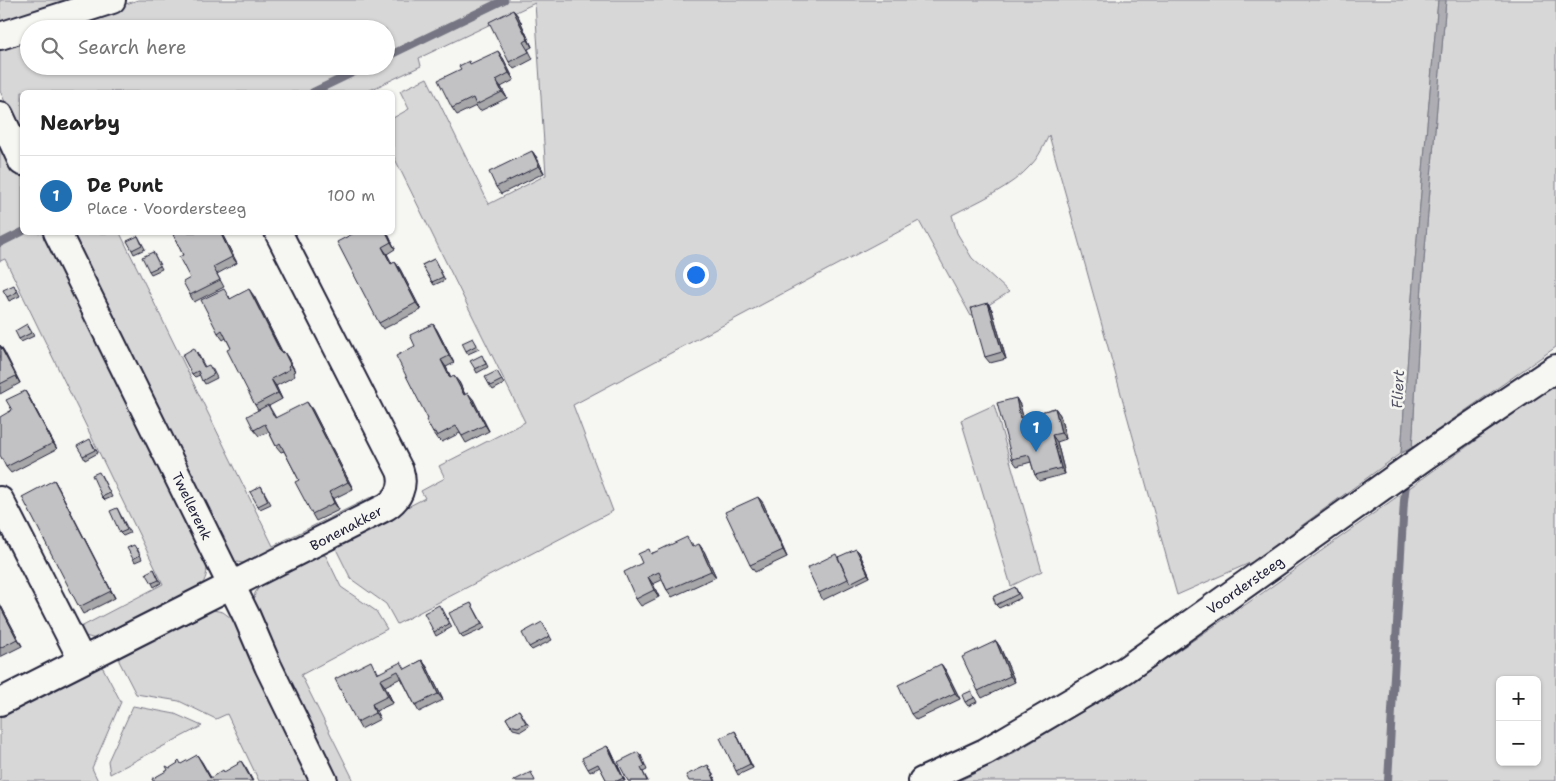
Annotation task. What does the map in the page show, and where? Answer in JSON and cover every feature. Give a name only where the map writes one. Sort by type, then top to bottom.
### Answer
[{"type":"street","points":[[50,20],[112,0]]},
{"type":"street","points":[[0,36],[20,30]]},
{"type":"street","points":[[0,115],[20,158]]},
{"type":"street","name":"Twellerenk","points":[[58,235],[231,586],[324,781]]},
{"type":"street","name":"Bonenakker","points":[[0,702],[386,507],[395,500],[402,486],[400,471],[280,235]]},
{"type":"street","name":"Voordersteeg","points":[[922,781],[985,752],[1125,670],[1428,455],[1556,368]]},
{"type":"street","points":[[0,500],[82,660]]},
{"type":"shaded area","points":[[0,0],[87,0],[20,20],[0,28]]},
{"type":"shaded area","points":[[138,0],[1438,0],[1413,284],[1401,453],[1252,562],[1177,595],[1049,135],[1041,151],[1023,173],[994,193],[952,215],[957,233],[972,258],[1009,292],[971,316],[919,221],[573,405],[613,511],[397,624],[386,604],[351,579],[337,551],[338,543],[425,498],[421,491],[445,478],[439,466],[525,422],[395,159],[395,117],[409,109],[400,91],[427,78],[489,204],[546,175],[535,3],[419,58],[421,66],[370,90],[20,90],[20,134],[0,91],[0,48],[20,40],[20,75],[395,75],[395,20],[77,20]]},
{"type":"shaded area","points":[[1438,0],[1446,0],[1422,284],[1412,448],[1401,453],[1413,284]]},
{"type":"shaded area","points":[[1446,0],[1556,0],[1556,347],[1412,448],[1422,284]]},
{"type":"shaded area","points":[[0,139],[20,174],[20,235],[47,235],[206,563],[206,576],[200,587],[96,639],[85,636],[79,628],[163,584],[5,259],[0,261]]},
{"type":"shaded area","points":[[69,235],[121,235],[273,546],[371,497],[373,502],[248,564],[232,561]]},
{"type":"shaded area","points":[[1556,383],[1556,781],[959,781],[1002,760],[1138,678],[1261,594]]},
{"type":"shaded area","points":[[994,405],[1042,571],[1011,586],[961,420]]},
{"type":"shaded area","points":[[318,553],[326,556],[341,587],[376,611],[387,629],[301,675],[354,781],[336,781],[253,605],[255,593],[262,583]]},
{"type":"shaded area","points":[[213,610],[223,612],[235,621],[313,781],[259,781],[227,714],[216,719],[179,701],[136,694],[119,661],[122,652],[201,611]]},
{"type":"shaded area","points":[[99,666],[103,668],[121,702],[92,768],[98,781],[0,781],[0,714]]},
{"type":"shaded area","points":[[133,706],[175,714],[202,726],[110,774],[108,761]]},
{"type":"building","points":[[513,10],[528,40],[523,42],[529,52],[509,62],[489,22]]},
{"type":"building","points":[[498,51],[509,73],[496,80],[502,92],[476,105],[473,98],[452,108],[438,80],[461,69],[459,66],[469,61],[470,64]]},
{"type":"building","points":[[532,151],[539,166],[496,187],[489,172]]},
{"type":"building","points":[[173,235],[221,235],[232,257],[213,267],[220,280],[190,295],[183,282],[190,278],[179,257],[183,255]]},
{"type":"building","points":[[350,235],[388,235],[391,242],[382,247],[391,264],[395,262],[416,303],[379,323],[337,242]]},
{"type":"building","points":[[138,236],[142,245],[132,250],[127,241]]},
{"type":"building","points":[[153,252],[160,266],[149,271],[142,257]]},
{"type":"building","points":[[434,259],[443,277],[432,282],[422,265]]},
{"type":"building","points":[[14,285],[17,292],[7,297],[3,290]]},
{"type":"building","points":[[224,289],[230,299],[249,289],[279,349],[282,353],[284,352],[290,364],[288,366],[290,369],[271,379],[278,393],[255,405],[227,350],[231,348],[222,330],[218,333],[201,300]]},
{"type":"building","points":[[988,303],[1002,352],[985,357],[971,308]]},
{"type":"building","points":[[27,324],[31,333],[19,339],[15,331]]},
{"type":"building","points":[[433,324],[449,356],[441,360],[450,378],[454,376],[464,395],[468,393],[485,425],[462,436],[456,426],[437,436],[435,432],[433,433],[426,420],[428,419],[396,356],[415,346],[410,335]]},
{"type":"building","points":[[473,338],[477,345],[466,351],[462,343]]},
{"type":"building","points":[[0,346],[16,376],[0,384]]},
{"type":"building","points":[[194,348],[204,367],[209,365],[214,374],[202,381],[198,371],[192,374],[182,355]]},
{"type":"building","points":[[482,355],[486,364],[475,369],[470,361]]},
{"type":"building","points":[[497,371],[502,380],[490,386],[485,377]]},
{"type":"building","points":[[25,391],[53,443],[6,467],[0,455],[0,417],[12,410],[6,400]]},
{"type":"building","points":[[1016,398],[1020,418],[1055,408],[1061,433],[1052,435],[1061,468],[1035,475],[1029,455],[1012,459],[997,403]]},
{"type":"building","points":[[307,402],[348,482],[329,492],[334,503],[312,514],[295,482],[299,480],[280,443],[276,446],[265,424],[254,430],[247,416],[268,405],[275,418]]},
{"type":"building","points":[[90,439],[95,450],[83,456],[77,446]]},
{"type":"building","points":[[99,472],[110,493],[102,497],[92,475]]},
{"type":"building","points":[[54,480],[111,591],[79,607],[22,497]]},
{"type":"building","points":[[261,486],[268,501],[258,506],[250,492]]},
{"type":"building","points":[[758,497],[783,550],[750,565],[725,512]]},
{"type":"building","points":[[117,508],[127,530],[120,533],[110,511]]},
{"type":"building","points":[[687,537],[692,547],[699,544],[711,571],[667,590],[659,572],[648,577],[654,590],[636,599],[624,572],[642,563],[638,554],[649,549],[651,554]]},
{"type":"building","points":[[134,545],[140,555],[133,559],[127,548]]},
{"type":"building","points":[[856,549],[868,574],[850,583],[838,557]]},
{"type":"building","points":[[836,554],[848,579],[819,593],[807,568]]},
{"type":"building","points":[[154,569],[159,580],[152,583],[146,573]]},
{"type":"building","points":[[1015,587],[1018,594],[996,605],[993,597]]},
{"type":"building","points":[[471,603],[482,624],[460,635],[449,613]]},
{"type":"building","points":[[439,605],[449,624],[434,632],[424,613]]},
{"type":"building","points":[[0,606],[17,639],[0,648]]},
{"type":"building","points":[[542,622],[550,636],[529,647],[522,633]]},
{"type":"building","points":[[996,641],[1010,676],[978,691],[962,657]]},
{"type":"building","points":[[422,660],[438,694],[415,705],[398,671],[380,680],[388,696],[372,704],[375,713],[357,722],[335,679],[371,661],[377,674],[401,662],[405,669]]},
{"type":"building","points":[[941,664],[955,693],[911,714],[898,685]]},
{"type":"building","points":[[971,691],[974,698],[965,702],[962,695]]},
{"type":"building","points":[[519,710],[526,723],[518,727],[510,725],[506,718]]},
{"type":"building","points":[[735,731],[750,764],[736,771],[720,738]]},
{"type":"building","points":[[607,746],[623,778],[617,781],[607,781],[598,764],[588,769],[582,758]]},
{"type":"building","points":[[638,752],[645,766],[641,768],[647,781],[628,781],[618,762]]},
{"type":"building","points":[[197,755],[210,778],[241,761],[252,781],[153,781],[152,779],[168,770],[166,766],[170,768],[178,763],[179,760],[181,764]]},
{"type":"building","points":[[708,765],[715,781],[689,781],[686,775]]},
{"type":"building","points":[[531,772],[535,781],[513,781]]},
{"type":"waterway","points":[[395,53],[504,0]]},
{"type":"waterway","points":[[317,90],[348,75]]},
{"type":"waterway","points":[[0,243],[20,233]]},
{"type":"waterway","name":"Fliert","points":[[1388,781],[1407,476]]},
{"type":"place","name":"De Punt","points":[[1036,452]]}]
